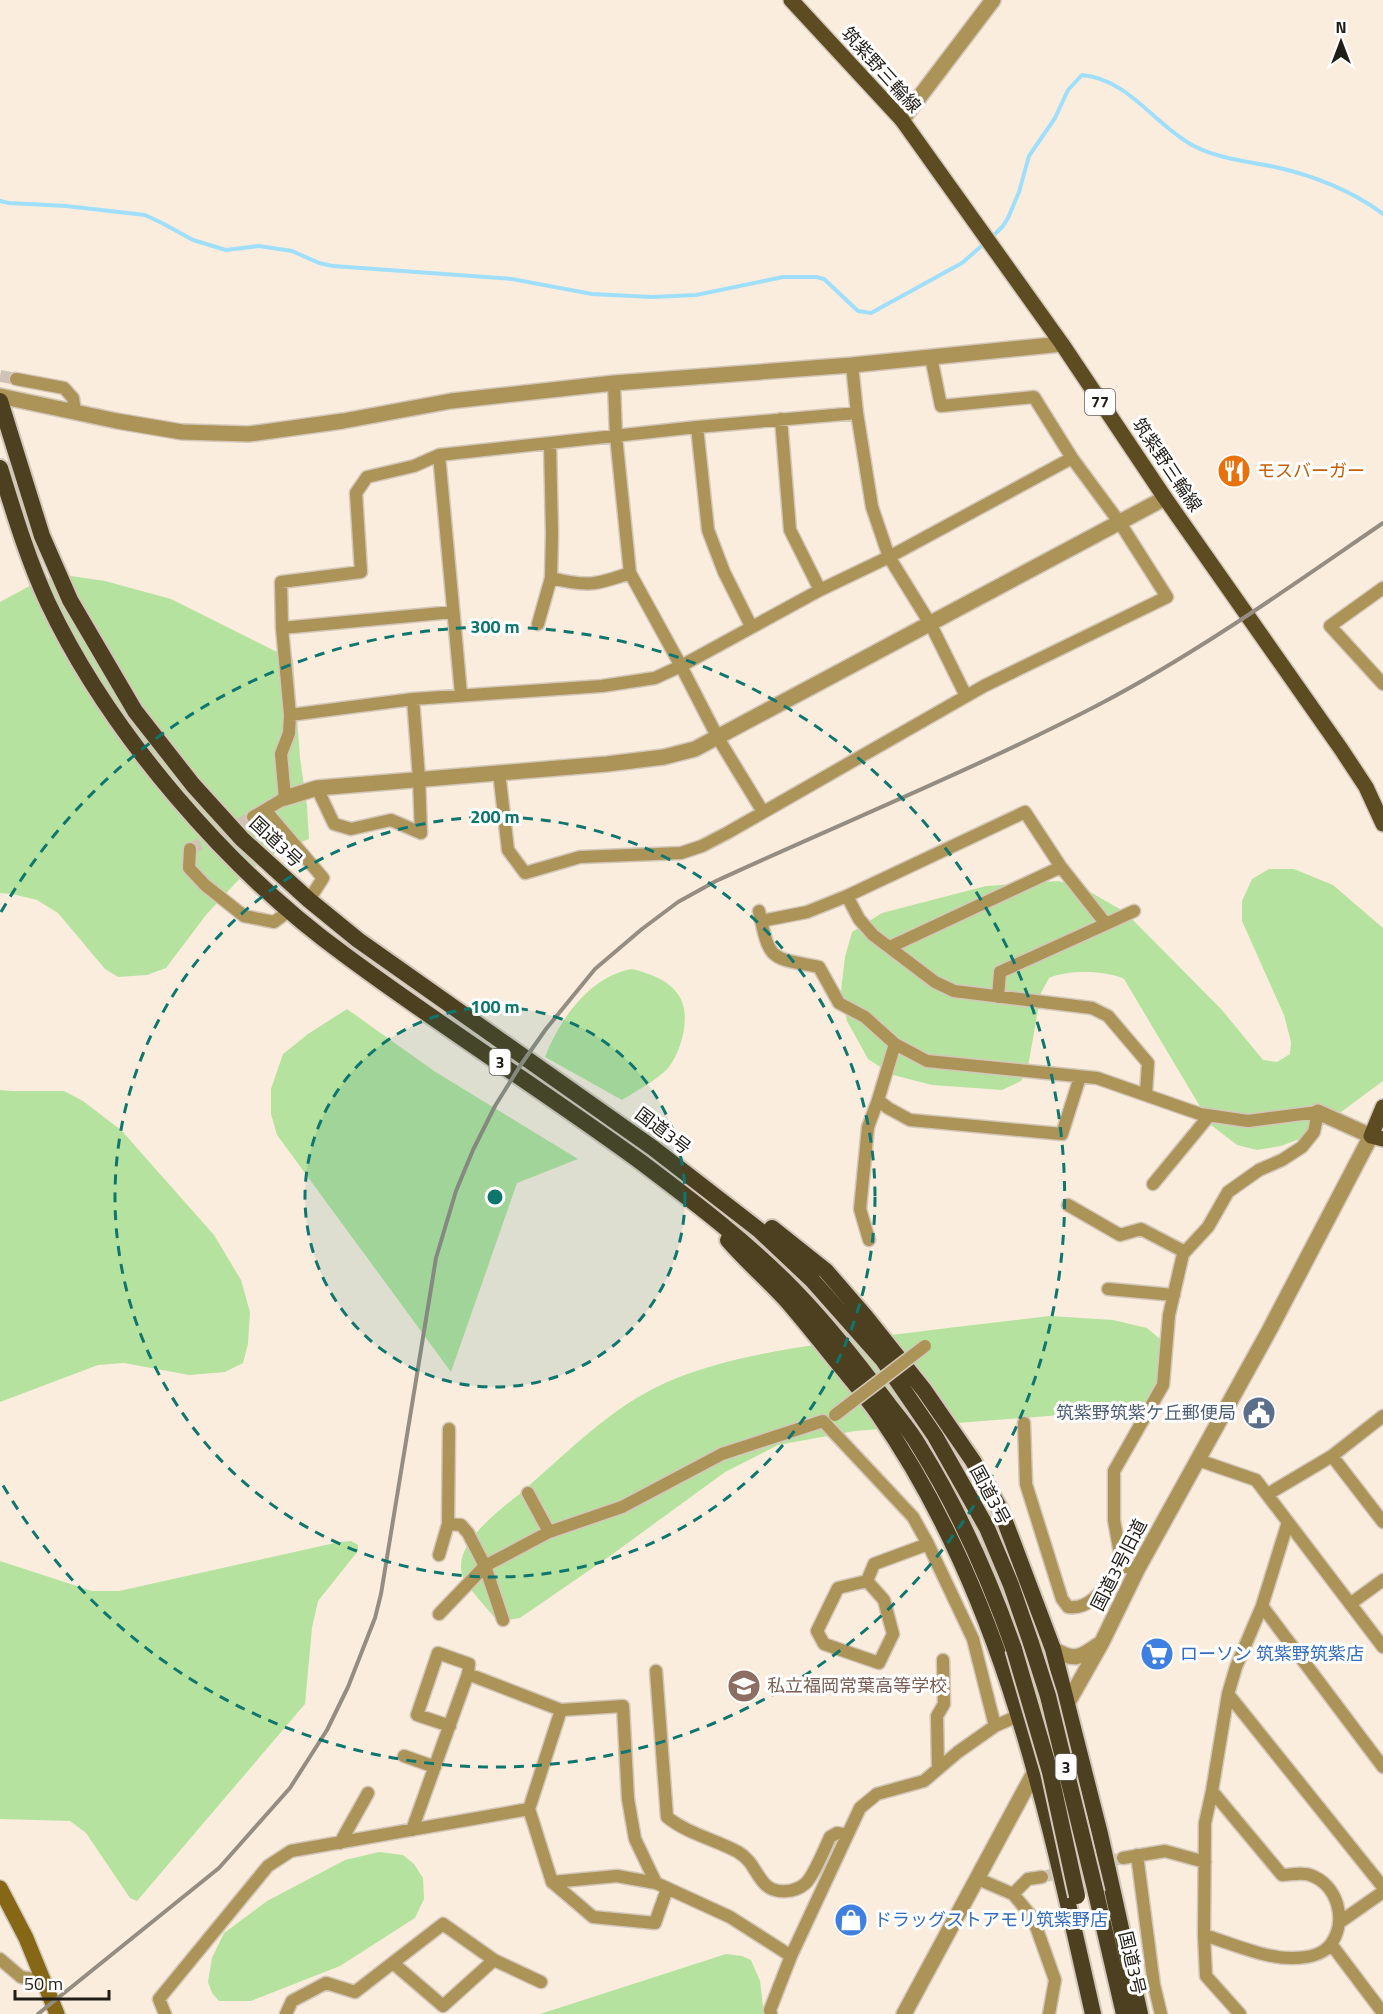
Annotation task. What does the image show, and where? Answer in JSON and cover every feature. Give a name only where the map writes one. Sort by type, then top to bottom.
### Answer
[{"type":"highway","name":"国道3号","points":[[0,398],[42,536],[70,600],[129,702],[207,801],[242,838],[309,900],[358,940],[598,1108],[759,1230],[812,1280],[883,1360],[935,1436],[987,1528],[1011,1585],[1048,1696],[1124,2014]]},
{"type":"highway","name":"国道3号","points":[[0,468],[23,542],[48,603],[77,657],[117,721],[177,796],[220,844],[289,911],[344,955],[591,1125],[694,1201],[747,1246],[795,1292],[865,1373],[918,1444],[969,1537],[994,1592],[1014,1649],[1050,1772],[1104,2014]]},
{"type":"highway","points":[[682,1171],[768,1225],[826,1271],[924,1390],[973,1461],[1001,1510],[1053,1649],[1100,1834],[1140,2014]]},
{"type":"highway","points":[[694,1201],[745,1260],[787,1300],[885,1424],[930,1495],[984,1610],[1020,1715],[1059,1864],[1093,2014]]},
{"type":"main road","name":"筑紫野三輪線","points":[[790,0],[902,120],[1062,344],[1165,498],[1341,749],[1366,787],[1383,824]]},
{"type":"main road","points":[[1377,1137],[1383,1107]]},
{"type":"main road","points":[[0,1888],[22,1929],[57,2014]]},
{"type":"street","points":[[902,120],[993,0]]},
{"type":"street","points":[[0,398],[182,432],[249,434],[343,421],[451,401],[614,383],[852,365],[1062,344]]},
{"type":"street","points":[[499,772],[508,850],[525,873],[580,857],[681,853],[702,846],[966,696],[1167,597],[1120,524],[1072,458],[1034,397],[941,406],[931,357]]},
{"type":"street","points":[[852,365],[872,507],[890,557],[931,625],[966,696]]},
{"type":"street","points":[[16,379],[64,388],[73,398],[75,412]]},
{"type":"street","points":[[614,383],[616,436],[630,573],[718,738],[763,812]]},
{"type":"street","points":[[285,798],[281,754],[289,733],[290,715],[282,628],[281,582],[361,572],[356,493],[367,477],[414,466],[439,455],[857,412]]},
{"type":"street","points":[[781,419],[790,530],[820,590]]},
{"type":"street","points":[[697,427],[708,530],[724,572],[751,626]]},
{"type":"street","points":[[538,624],[551,578],[550,443]]},
{"type":"street","points":[[439,455],[461,694]]},
{"type":"street","points":[[290,715],[461,694],[602,686],[654,678],[681,666],[820,590],[890,557],[1072,458]]},
{"type":"street","points":[[253,817],[285,798],[317,788],[664,758],[695,749],[1165,498]]},
{"type":"street","points":[[551,578],[578,585],[602,583],[630,573]]},
{"type":"street","points":[[1383,588],[1330,626],[1383,684]]},
{"type":"street","points":[[282,628],[453,612]]},
{"type":"street","points":[[317,788],[334,824],[351,829],[391,820],[421,833],[412,699]]},
{"type":"street","points":[[265,810],[323,878],[309,900]]},
{"type":"street","points":[[1106,924],[1061,867],[1025,812],[847,896],[807,912],[760,916],[768,947],[778,959],[819,967],[840,1004],[865,1017],[895,1044],[927,1061],[1097,1078],[1209,1116],[1248,1121],[1318,1112],[1377,1137]]},
{"type":"street","points":[[190,849],[189,868],[205,885],[244,916],[274,922],[289,911]]},
{"type":"street","points":[[890,947],[1061,867]]},
{"type":"street","points":[[847,896],[859,919],[873,935],[935,982],[954,991],[1092,1008],[1108,1016],[1148,1063],[1146,1094]]},
{"type":"street","points":[[998,997],[1000,972],[1134,911]]},
{"type":"street","points":[[869,1240],[860,1209],[868,1127],[895,1044]]},
{"type":"street","points":[[878,1100],[910,1120],[1062,1134],[1080,1077]]},
{"type":"street","points":[[1122,1565],[1114,1520],[1114,1471],[1162,1385],[1169,1315],[1185,1252],[1208,1227],[1228,1192],[1258,1170],[1302,1148],[1314,1132],[1318,1112]]},
{"type":"street","points":[[1153,1184],[1209,1116]]},
{"type":"street","name":"国道3号旧道","points":[[904,2014],[978,1880],[1137,1570],[1377,1137]]},
{"type":"street","points":[[1068,1205],[1120,1235],[1141,1229],[1185,1252]]},
{"type":"street","points":[[1108,1289],[1174,1295]]},
{"type":"street","points":[[439,1614],[485,1566],[549,1532],[622,1507],[722,1454],[823,1421],[835,1415],[926,1346]]},
{"type":"street","points":[[1268,1494],[1332,1456],[1383,1416]]},
{"type":"street","points":[[823,1421],[913,1518],[928,1544],[973,1639],[995,1726]]},
{"type":"street","points":[[1024,1423],[1026,1484],[1062,1599],[1068,1607],[1077,1608],[1088,1604],[1122,1565]]},
{"type":"street","points":[[439,1555],[448,1524],[449,1429]]},
{"type":"street","points":[[1332,1456],[1382,1519]]},
{"type":"street","points":[[1198,1460],[1256,1480],[1383,1647]]},
{"type":"street","points":[[528,1493],[549,1532]]},
{"type":"street","points":[[1240,2014],[1206,1976],[1204,1823],[1212,1791],[1228,1694],[1236,1667],[1262,1606],[1288,1522]]},
{"type":"street","points":[[448,1524],[461,1525],[468,1533],[485,1566],[503,1620]]},
{"type":"street","points":[[867,1581],[874,1564],[928,1544]]},
{"type":"street","points":[[1122,1565],[1137,1570]]},
{"type":"street","points":[[1350,1604],[1383,1580]]},
{"type":"street","points":[[867,1581],[884,1600],[893,1634],[879,1663],[825,1644],[817,1631],[838,1588],[867,1581]]},
{"type":"street","points":[[1262,1606],[1383,1767]]},
{"type":"street","points":[[1053,1649],[1067,1657],[1084,1655],[1102,1642]]},
{"type":"street","points":[[412,1830],[450,1726],[468,1674],[469,1664],[438,1653],[417,1715],[450,1726]]},
{"type":"street","points":[[938,1769],[937,1716],[944,1704],[943,1660]]},
{"type":"street","points":[[656,1671],[667,1816],[681,1827],[739,1853],[752,1863],[768,1887],[785,1892],[806,1882],[830,1837],[837,1833],[847,1835]]},
{"type":"street","points":[[468,1674],[561,1710],[623,1706],[628,1799],[634,1839],[656,1883]]},
{"type":"street","points":[[1228,1694],[1383,1887]]},
{"type":"street","points":[[561,1710],[529,1809],[552,1882],[593,1917],[655,1923],[667,1889]]},
{"type":"street","points":[[771,2014],[791,1956],[860,1808],[877,1794],[924,1781],[995,1726],[1020,1715]]},
{"type":"street","points":[[404,1756],[435,1767]]},
{"type":"street","points":[[1204,1935],[1275,1957],[1294,1958],[1319,1954],[1331,1944],[1340,1922],[1339,1909],[1327,1884],[1308,1874],[1282,1875],[1212,1791]]},
{"type":"street","points":[[340,1843],[368,1793]]},
{"type":"street","points":[[165,2014],[159,1999],[268,1866],[291,1851],[529,1809]]},
{"type":"street","points":[[1123,1858],[1165,1851],[1205,1862]]},
{"type":"street","points":[[1137,1855],[1154,1985],[1161,2014]]},
{"type":"street","points":[[552,1882],[617,1876],[656,1883],[730,1917],[791,1956]]},
{"type":"street","points":[[1013,1894],[1028,1879],[1042,1877]]},
{"type":"street","points":[[978,1880],[1013,1894],[1033,1918],[1055,1980],[1049,2014]]},
{"type":"street","points":[[1340,1922],[1383,1892]]},
{"type":"street","points":[[286,2014],[292,2001],[326,1983],[355,1992],[443,1924],[494,1960],[541,1982]]},
{"type":"street","points":[[1331,1944],[1383,2013]]},
{"type":"street","points":[[0,1959],[21,1977],[44,1981]]},
{"type":"street","points":[[393,1963],[443,2006],[494,1960]]},
{"type":"green space","points":[[64,575],[105,581],[171,599],[293,660],[309,839],[277,852],[243,875],[206,915],[166,968],[147,975],[118,977],[105,969],[58,913],[37,900],[0,893],[0,602],[37,582]]},
{"type":"green space","points":[[1269,869],[1294,869],[1333,885],[1383,928],[1383,1081],[1310,1135],[1281,1146],[1257,1150],[1237,1145],[1211,1125],[1124,979],[1116,976],[1076,972],[1049,978],[1041,993],[1027,1072],[1021,1081],[1002,1090],[932,1085],[893,1075],[868,1059],[847,1021],[841,990],[845,957],[852,932],[882,913],[986,886],[1058,881],[1083,888],[1125,912],[1222,1010],[1263,1060],[1277,1062],[1290,1054],[1291,1042],[1284,1015],[1242,921],[1242,901],[1252,879]]},
{"type":"green space","points":[[632,969],[657,977],[673,988],[682,1000],[685,1019],[679,1048],[671,1064],[649,1084],[622,1100],[545,1057],[559,1029],[578,1002],[603,981],[617,973]]},
{"type":"green space","points":[[347,1009],[434,1071],[578,1159],[517,1183],[451,1372],[277,1135],[271,1114],[271,1089],[283,1054],[308,1034]]},
{"type":"green space","points":[[0,1090],[64,1091],[83,1101],[121,1130],[214,1235],[241,1280],[250,1312],[248,1344],[243,1363],[225,1372],[189,1375],[124,1363],[98,1365],[0,1402]]},
{"type":"green space","points":[[1050,1316],[1113,1320],[1147,1328],[1166,1344],[1158,1401],[1138,1409],[855,1431],[778,1445],[725,1472],[520,1618],[508,1620],[494,1617],[463,1577],[461,1565],[464,1552],[480,1528],[608,1417],[626,1404],[665,1383],[715,1365],[794,1348]]},
{"type":"green space","points":[[351,1541],[358,1545],[358,1551],[318,1601],[312,1628],[305,1704],[137,1901],[130,1898],[86,1833],[70,1821],[0,1819],[0,1561],[92,1591],[119,1591]]},
{"type":"green space","points":[[379,1852],[403,1855],[414,1864],[423,1878],[424,1899],[415,1918],[340,1966],[251,2001],[219,2001],[212,1993],[208,1982],[212,1958],[224,1933],[267,1901],[345,1860]]},
{"type":"green space","points":[[726,1954],[751,1960],[760,1981],[764,2014],[540,2014]]},
{"type":"waterway","points":[[991,238],[1008,218],[1019,192],[1029,156],[1055,118],[1068,90],[1082,75],[1098,78],[1127,93],[1178,136],[1202,150],[1222,157],[1289,170],[1318,179],[1359,198],[1383,214]]},
{"type":"waterway","points":[[0,201],[145,215],[193,240],[226,250],[259,246],[292,251],[319,263],[333,266],[512,279],[592,294],[652,297],[696,295],[783,277],[816,277],[824,279],[858,311],[871,313],[962,263],[985,243]]},
{"type":"tunnel","points":[[0,376],[16,379]]},
{"type":"tunnel","points":[[190,849],[253,817]]},
{"type":"tunnel","points":[[1042,1877],[1123,1858]]},
{"type":"railway","points":[[38,2014],[219,1868],[290,1788],[327,1730],[348,1687],[375,1618],[381,1594],[436,1258],[456,1191],[495,1106],[520,1066],[546,1029],[595,969],[678,902],[716,881],[1005,751],[1137,684],[1244,618],[1383,523]]},
{"type":"place","name":"モスバーガー","points":[[1234,471]]},
{"type":"place","name":"筑紫野筑紫ケ丘郵便局","points":[[1259,1413]]},
{"type":"place","name":"ローソン 筑紫野筑紫店","points":[[1157,1654]]},
{"type":"place","name":"私立福岡常葉高等学校","points":[[744,1686]]},
{"type":"place","name":"ドラッグストアモリ筑紫野店","points":[[851,1920]]}]
